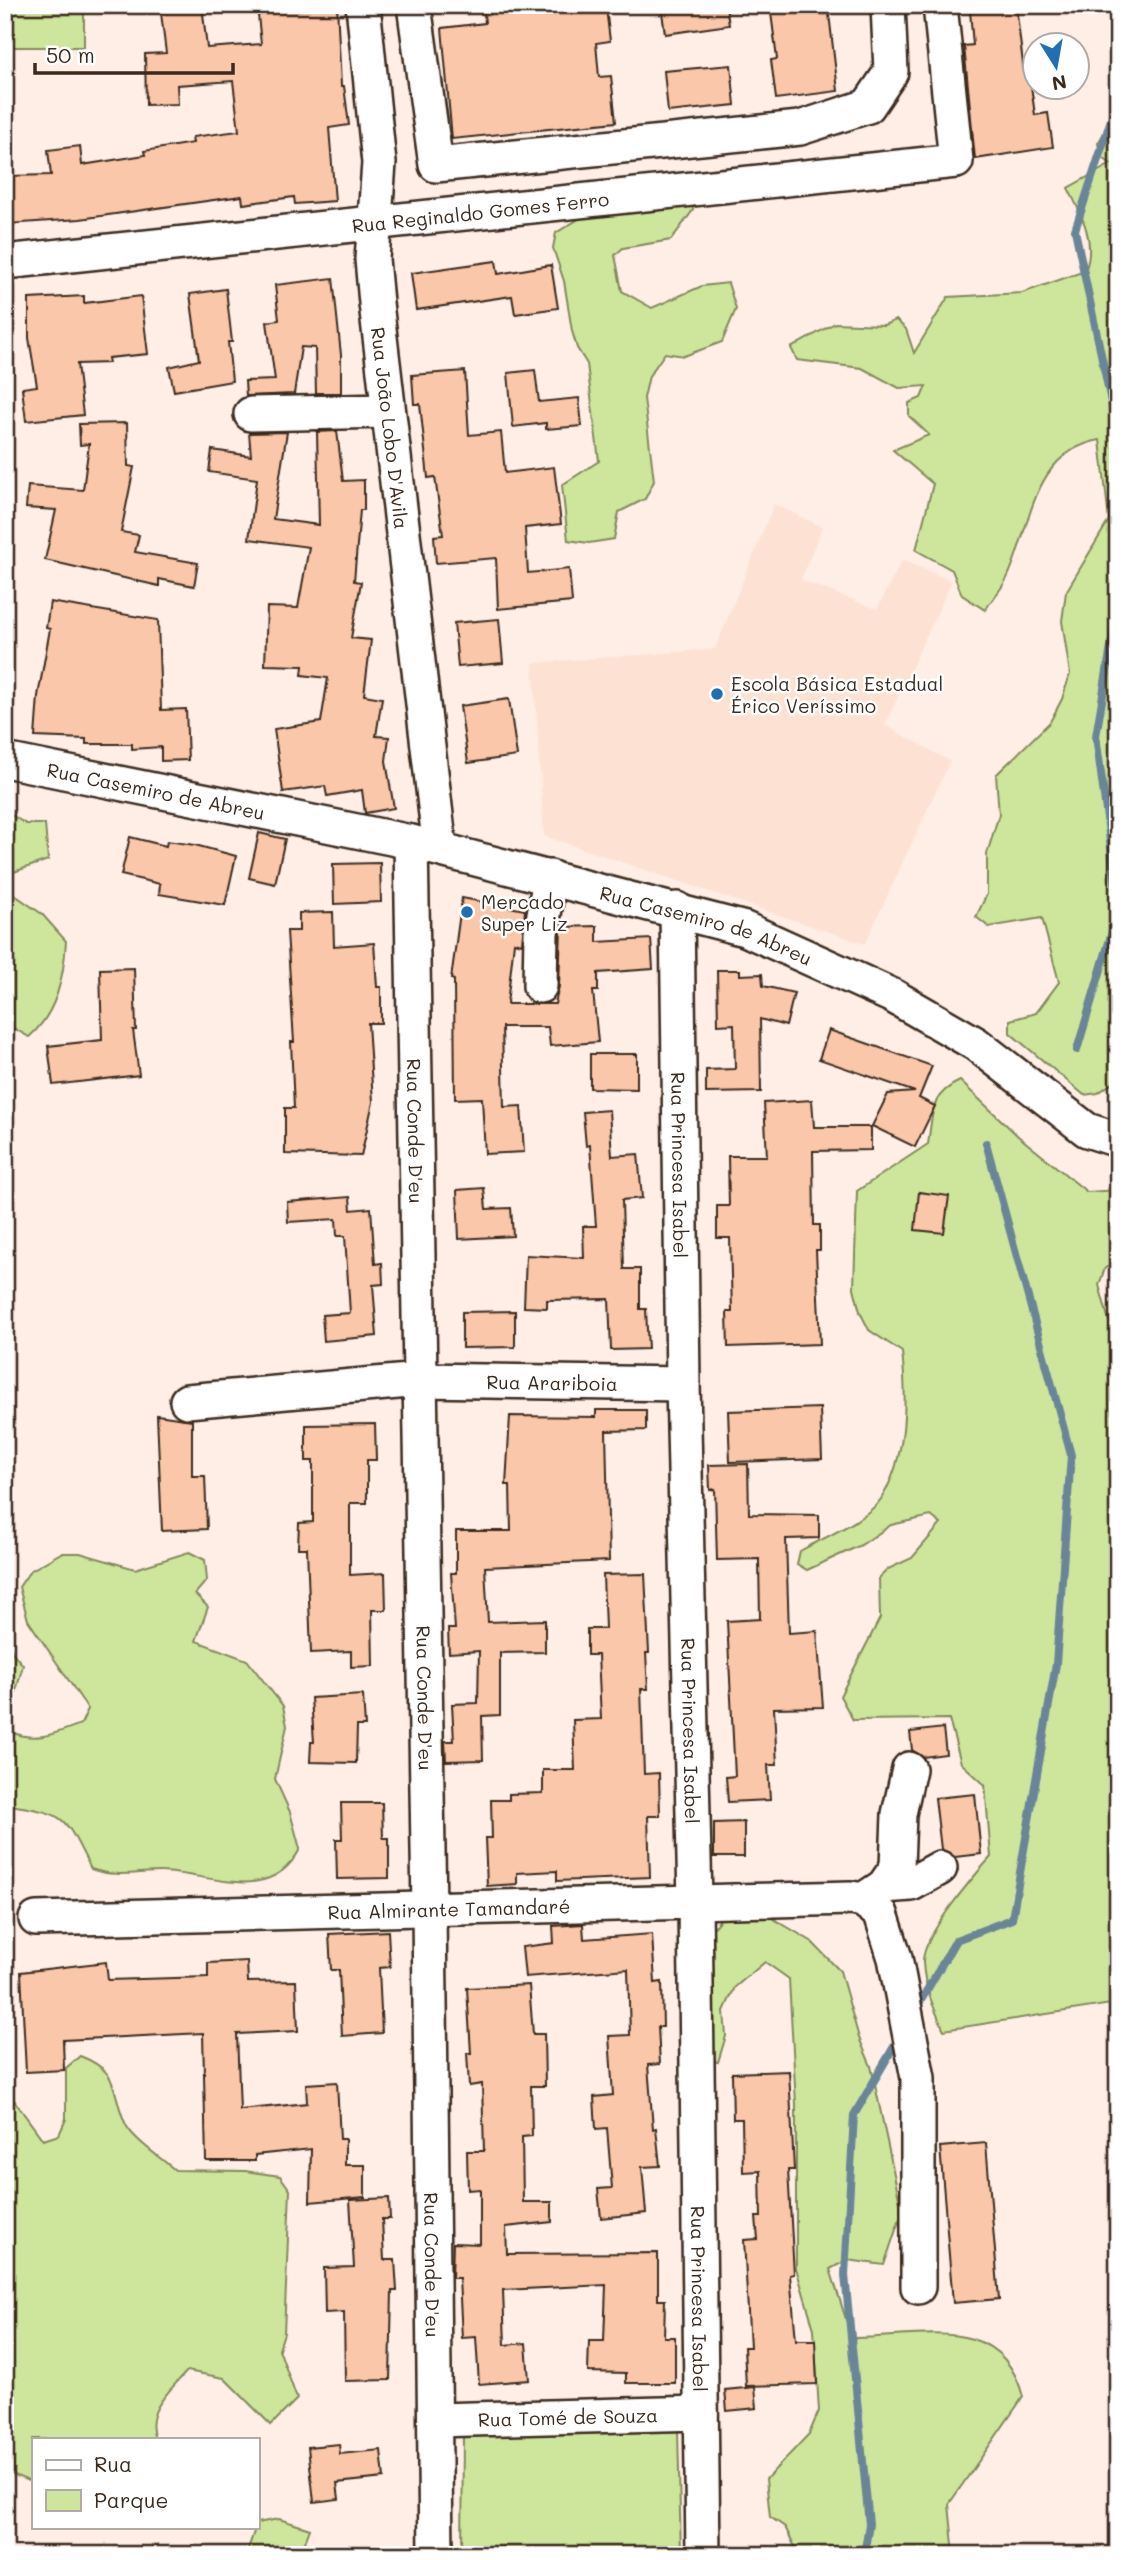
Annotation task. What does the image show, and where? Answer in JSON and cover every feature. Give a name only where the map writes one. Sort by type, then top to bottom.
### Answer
[{"type":"street","name":"Rua João Lobo D'Avila","points":[[363,5],[379,163],[372,259],[426,845]]},
{"type":"street","points":[[414,5],[436,165],[800,128],[868,106],[891,72],[888,5]]},
{"type":"street","name":"Rua Reginaldo Gomes Ferro","points":[[5,262],[956,161],[940,5]]},
{"type":"street","points":[[251,414],[388,411]]},
{"type":"street","name":"Rua Casemiro de Abreu","points":[[5,760],[426,845],[745,929],[893,996],[976,1044],[1087,1130],[1118,1140]]},
{"type":"street","name":"Rua Conde D'eu","points":[[426,845],[420,1380],[436,2555]]},
{"type":"street","points":[[540,986],[541,933],[550,877]]},
{"type":"street","name":"Rua Princesa Isabel","points":[[677,909],[683,1384],[695,1902],[703,2555]]},
{"type":"street","name":"Rua Arariboia","points":[[187,1401],[420,1380],[683,1384]]},
{"type":"street","points":[[909,1769],[899,1814],[897,1867],[874,1893],[895,1958],[918,2078],[918,2287]]},
{"type":"street","name":"Rua Almirante Tamandaré","points":[[36,1919],[695,1902],[874,1893],[911,1884],[940,1868]]},
{"type":"street","name":"Rua Tomé de Souza","points":[[435,2420],[701,2413]]},
{"type":"shaded area","name":"Escola Básica Estadual Érico Veríssimo","points":[[774,504],[822,527],[801,580],[877,609],[902,560],[952,581],[885,725],[950,761],[865,944],[544,836],[533,663],[715,649]]},
{"type":"green space","points":[[5,5],[84,5],[84,47],[5,47]]},
{"type":"green space","points":[[1118,110],[1118,1079],[1098,1093],[1084,1095],[1010,1033],[1010,1020],[1036,1013],[1059,982],[1042,918],[989,927],[976,917],[987,894],[987,854],[999,814],[996,775],[1050,722],[1062,699],[1070,674],[1062,621],[1066,592],[1109,520],[1100,440],[1078,447],[1061,459],[1048,474],[1030,512],[1007,579],[985,610],[962,595],[952,570],[916,550],[933,484],[893,450],[929,435],[909,416],[909,403],[921,398],[926,386],[899,388],[862,368],[797,360],[791,348],[835,323],[884,325],[896,320],[906,329],[914,353],[948,297],[1022,293],[1085,271],[1089,250],[1086,228],[1068,188],[1111,164],[1100,156],[1098,143]]},
{"type":"green space","points":[[694,202],[693,210],[671,240],[623,248],[615,255],[622,291],[652,308],[702,286],[728,283],[736,309],[722,342],[684,356],[665,353],[649,376],[644,398],[654,481],[645,499],[619,512],[614,539],[589,543],[568,540],[562,485],[599,461],[587,364],[577,348],[572,331],[564,281],[553,248],[556,233],[592,211],[609,215],[614,207]]},
{"type":"green space","points":[[5,811],[26,824],[45,824],[48,860],[5,875]]},
{"type":"green space","points":[[5,879],[12,893],[42,914],[66,941],[57,993],[46,1017],[29,1037],[5,1023]]},
{"type":"green space","points":[[960,1081],[1018,1136],[1087,1192],[1118,1190],[1118,1263],[1105,1268],[1099,1285],[1109,1321],[1118,1329],[1118,2003],[944,2030],[927,1989],[923,1962],[925,1951],[939,1923],[991,1857],[985,1785],[961,1763],[949,1719],[853,1720],[840,1696],[880,1618],[879,1578],[888,1569],[912,1558],[941,1524],[931,1516],[891,1525],[861,1545],[807,1570],[797,1564],[800,1551],[855,1521],[875,1506],[890,1483],[900,1447],[904,1408],[902,1352],[869,1330],[860,1312],[854,1288],[857,1191],[928,1144],[934,1106],[950,1086]]},
{"type":"green space","points":[[189,1552],[205,1560],[207,1580],[195,1594],[208,1607],[196,1641],[247,1660],[283,1706],[287,1726],[275,1779],[290,1812],[300,1849],[287,1866],[272,1877],[255,1882],[161,1872],[100,1872],[91,1869],[68,1827],[61,1820],[41,1811],[5,1804],[5,1624],[12,1652],[23,1665],[10,1714],[11,1732],[29,1737],[54,1733],[81,1724],[88,1709],[28,1620],[19,1587],[30,1571],[61,1553],[80,1553],[135,1569]]},
{"type":"green space","points":[[757,1909],[811,1941],[840,1971],[859,2038],[871,2066],[902,2212],[884,2265],[847,2260],[830,2269],[852,2338],[929,2334],[954,2335],[976,2340],[996,2351],[1012,2370],[1023,2397],[949,2504],[954,2555],[799,2555],[785,2527],[770,2517],[766,2479],[809,2434],[819,2411],[814,2329],[796,2268],[796,2104],[789,1979],[765,1962],[735,1987],[724,2011],[726,2036],[718,2062],[712,2061],[705,1939],[721,1918]]},
{"type":"green space","points":[[80,2056],[103,2069],[113,2084],[121,2113],[130,2131],[175,2170],[245,2171],[280,2176],[290,2190],[284,2333],[279,2349],[297,2399],[271,2425],[224,2378],[187,2371],[156,2410],[153,2419],[155,2438],[32,2438],[32,2483],[12,2474],[5,2476],[5,2079],[11,2096],[43,2140],[59,2135],[66,2119],[66,2068]]},
{"type":"green space","points":[[678,2431],[681,2555],[462,2555],[463,2436]]},
{"type":"green space","points":[[279,2519],[310,2529],[300,2555],[246,2555],[259,2523]]},
{"type":"building","points":[[160,5],[202,5],[207,48],[261,44],[257,5],[337,5],[341,86],[344,86],[349,125],[329,128],[335,201],[295,204],[294,197],[243,204],[242,196],[80,219],[8,224],[7,176],[51,175],[48,150],[80,146],[82,165],[145,155],[144,151],[193,143],[192,137],[239,131],[233,81],[177,85],[178,104],[146,105],[145,54],[166,53]]},
{"type":"building","points":[[483,5],[573,5],[574,11],[606,8],[610,41],[596,43],[599,77],[611,76],[616,122],[452,139],[442,28],[485,23]]},
{"type":"building","points":[[661,5],[726,5],[729,25],[665,34]]},
{"type":"building","points":[[770,5],[828,5],[838,91],[776,99],[771,60],[777,59]]},
{"type":"building","points":[[1016,6],[1021,47],[1021,102],[1033,102],[1035,115],[1048,113],[1053,147],[975,159],[964,46],[973,45],[970,11]]},
{"type":"building","points":[[731,65],[735,105],[668,112],[664,71]]},
{"type":"building","points":[[496,261],[498,274],[551,265],[558,308],[515,314],[512,296],[416,310],[411,273]]},
{"type":"building","points":[[333,278],[341,355],[341,393],[316,393],[315,348],[301,347],[294,394],[246,396],[245,381],[275,380],[267,322],[279,320],[275,285]]},
{"type":"building","points":[[226,289],[232,342],[228,342],[232,381],[174,391],[169,367],[199,360],[190,294]]},
{"type":"building","points":[[84,296],[84,303],[141,296],[148,354],[108,358],[109,363],[77,364],[83,415],[26,421],[22,388],[37,386],[29,338],[29,299]]},
{"type":"building","points":[[535,370],[539,402],[579,398],[582,426],[546,429],[546,423],[513,427],[508,373]]},
{"type":"building","points":[[465,371],[469,435],[501,432],[505,473],[554,467],[561,524],[525,528],[528,573],[569,569],[572,602],[498,609],[496,558],[436,563],[434,536],[443,535],[435,477],[428,478],[420,404],[414,404],[412,375]]},
{"type":"building","points":[[127,423],[128,466],[134,467],[121,532],[139,535],[135,552],[198,563],[194,586],[159,579],[159,586],[45,560],[56,510],[26,508],[28,486],[83,490],[89,444],[80,445],[79,424]]},
{"type":"building","points":[[337,431],[343,481],[364,480],[364,510],[360,510],[354,581],[361,582],[351,638],[371,640],[364,695],[382,698],[376,736],[389,737],[386,761],[394,808],[365,813],[362,790],[327,796],[325,786],[283,792],[274,729],[321,722],[328,678],[302,675],[303,666],[265,665],[267,607],[298,608],[309,547],[249,539],[257,479],[209,472],[212,450],[251,456],[249,433],[287,432],[273,519],[319,525],[317,432]]},
{"type":"building","points":[[50,602],[158,620],[161,710],[186,709],[188,760],[161,761],[161,747],[132,749],[132,744],[86,744],[86,739],[35,737],[38,696],[50,629],[46,628]]},
{"type":"building","points":[[499,619],[503,663],[458,667],[454,623]]},
{"type":"building","points":[[509,699],[517,756],[468,763],[460,706]]},
{"type":"building","points":[[259,833],[285,839],[275,884],[249,878]]},
{"type":"building","points":[[130,837],[166,846],[167,841],[195,845],[236,856],[225,905],[159,894],[160,884],[121,875]]},
{"type":"building","points":[[380,863],[381,902],[334,904],[333,864]]},
{"type":"building","points":[[462,898],[525,910],[522,944],[514,942],[507,1004],[555,1004],[559,986],[561,927],[597,926],[597,942],[651,939],[653,969],[598,973],[598,991],[593,991],[598,1042],[550,1046],[548,1027],[502,1027],[504,1107],[521,1106],[524,1152],[485,1154],[482,1098],[455,1099],[454,980],[451,979]]},
{"type":"building","points":[[333,912],[334,946],[374,943],[377,987],[381,987],[381,1023],[368,1023],[373,1102],[361,1156],[285,1154],[285,1108],[294,1108],[291,1042],[294,1042],[287,931],[299,931],[299,913]]},
{"type":"building","points":[[134,968],[136,1030],[133,1030],[139,1075],[53,1085],[48,1046],[102,1040],[100,969]]},
{"type":"building","points":[[717,970],[740,970],[740,975],[762,974],[763,986],[794,993],[786,1026],[760,1019],[761,1092],[706,1093],[706,1070],[735,1069],[734,1024],[718,1025]]},
{"type":"building","points":[[829,1030],[932,1066],[919,1098],[935,1106],[915,1147],[872,1126],[888,1094],[915,1092],[819,1059]]},
{"type":"building","points":[[590,1054],[637,1054],[637,1089],[590,1088]]},
{"type":"building","points":[[812,1100],[814,1127],[871,1127],[871,1150],[813,1151],[814,1225],[820,1225],[820,1250],[816,1250],[820,1344],[728,1347],[727,1312],[732,1312],[730,1238],[717,1238],[717,1206],[729,1206],[728,1156],[767,1156],[764,1103]]},
{"type":"building","points":[[609,1110],[612,1156],[638,1154],[642,1198],[622,1200],[624,1269],[640,1269],[640,1309],[646,1309],[648,1349],[611,1350],[609,1299],[547,1300],[547,1308],[524,1307],[526,1255],[584,1258],[583,1226],[596,1226],[590,1145],[586,1146],[583,1112]]},
{"type":"building","points":[[484,1188],[486,1209],[511,1208],[513,1236],[459,1239],[457,1190]]},
{"type":"building","points":[[919,1192],[949,1196],[944,1233],[915,1230]]},
{"type":"building","points":[[350,1197],[351,1210],[371,1208],[375,1264],[382,1263],[383,1284],[373,1285],[377,1336],[324,1341],[322,1315],[350,1313],[345,1236],[337,1236],[336,1219],[288,1222],[287,1202]]},
{"type":"building","points":[[515,1311],[515,1347],[462,1348],[462,1312]]},
{"type":"building","points":[[820,1408],[822,1459],[730,1462],[728,1411]]},
{"type":"building","points":[[596,1410],[646,1410],[646,1430],[606,1431],[609,1561],[485,1567],[488,1622],[545,1620],[545,1652],[500,1653],[500,1715],[482,1716],[483,1760],[446,1761],[445,1741],[454,1741],[452,1704],[478,1703],[479,1651],[449,1653],[448,1629],[455,1629],[451,1573],[456,1573],[456,1531],[511,1531],[510,1485],[506,1485],[510,1416],[596,1417]]},
{"type":"building","points":[[157,1415],[192,1420],[192,1476],[205,1476],[207,1529],[162,1531]]},
{"type":"building","points":[[375,1424],[376,1460],[367,1460],[367,1503],[350,1503],[350,1575],[385,1573],[386,1610],[372,1610],[373,1666],[351,1667],[351,1651],[311,1653],[307,1548],[298,1548],[299,1523],[313,1522],[313,1461],[306,1461],[306,1425]]},
{"type":"building","points":[[748,1464],[749,1514],[819,1515],[819,1538],[786,1539],[789,1633],[817,1631],[823,1707],[774,1708],[777,1765],[768,1765],[770,1800],[728,1802],[726,1777],[735,1776],[727,1621],[760,1619],[759,1559],[717,1560],[715,1489],[710,1490],[709,1465]]},
{"type":"building","points":[[645,1574],[649,1653],[646,1653],[648,1689],[641,1689],[644,1774],[659,1773],[660,1816],[648,1816],[650,1877],[557,1881],[557,1871],[517,1873],[517,1884],[487,1886],[485,1838],[492,1838],[491,1800],[509,1800],[509,1794],[543,1793],[543,1770],[575,1770],[573,1720],[601,1719],[598,1655],[587,1655],[587,1629],[605,1629],[603,1575]]},
{"type":"building","points":[[363,1695],[365,1726],[357,1726],[356,1763],[310,1762],[311,1742],[314,1742],[311,1698]]},
{"type":"building","points":[[943,1728],[946,1754],[923,1757],[912,1750],[910,1732]]},
{"type":"building","points":[[975,1794],[981,1854],[955,1857],[941,1849],[935,1798]]},
{"type":"building","points":[[341,1803],[382,1803],[383,1838],[389,1838],[389,1878],[337,1879],[336,1839],[342,1839]]},
{"type":"building","points":[[744,1822],[744,1857],[714,1857],[714,1823]]},
{"type":"building","points":[[583,1924],[584,1939],[652,1934],[655,1983],[662,1982],[663,2027],[658,2027],[660,2064],[648,2065],[653,2129],[656,2128],[660,2166],[642,2167],[646,2213],[601,2218],[598,2189],[612,2188],[607,2128],[596,2129],[594,2097],[613,2095],[609,2036],[630,2035],[628,1969],[525,1977],[522,1947],[554,1943],[553,1926]]},
{"type":"building","points":[[388,1931],[390,1967],[379,1968],[382,2033],[342,2036],[339,1970],[331,1970],[329,1934]]},
{"type":"building","points":[[247,1961],[248,1982],[296,1981],[298,2031],[237,2034],[240,2110],[307,2103],[306,2084],[337,2082],[340,2139],[345,2139],[345,2165],[365,2165],[365,2197],[310,2202],[311,2149],[255,2155],[255,2161],[206,2161],[203,2033],[63,2040],[64,2070],[26,2072],[21,1972],[106,1962],[108,1980],[208,1977],[208,1963]]},
{"type":"building","points":[[529,1985],[533,2034],[544,2034],[545,2086],[531,2086],[532,2136],[522,2137],[523,2202],[552,2202],[552,2222],[506,2227],[507,2254],[658,2253],[658,2300],[665,2300],[664,2337],[675,2337],[675,2383],[626,2383],[626,2373],[588,2372],[589,2341],[604,2341],[606,2285],[503,2290],[505,2345],[526,2343],[529,2380],[479,2384],[476,2337],[462,2338],[459,2278],[452,2278],[453,2243],[480,2244],[480,2189],[468,2190],[467,2151],[484,2151],[482,2084],[469,2086],[467,2053],[471,2053],[467,1988]]},
{"type":"building","points":[[789,2071],[794,2170],[788,2170],[794,2274],[790,2275],[796,2340],[815,2340],[817,2384],[746,2386],[744,2347],[750,2347],[744,2240],[758,2239],[756,2217],[761,2217],[760,2171],[743,2172],[742,2119],[733,2119],[732,2073]]},
{"type":"building","points":[[986,2143],[999,2299],[953,2303],[940,2147]]},
{"type":"building","points":[[389,2198],[390,2219],[382,2219],[384,2260],[395,2260],[397,2291],[392,2291],[390,2380],[345,2381],[344,2312],[325,2313],[324,2268],[354,2267],[350,2200]]},
{"type":"building","points":[[755,2387],[757,2408],[727,2411],[725,2390]]},
{"type":"building","points":[[339,2444],[340,2454],[381,2450],[384,2478],[337,2483],[339,2499],[314,2502],[308,2447]]},
{"type":"waterway","points":[[1118,98],[1075,230],[1118,435]]},
{"type":"waterway","points":[[1118,606],[1096,736],[1118,901]]},
{"type":"waterway","points":[[1077,1050],[1118,912]]},
{"type":"waterway","points":[[916,2009],[956,1940],[1012,1919],[1056,1664],[1071,1455],[986,1143]]},
{"type":"waterway","points":[[864,2555],[869,2524],[845,2275],[854,2115],[899,2038]]},
{"type":"place","name":"Escola Básica Estadual Érico Veríssimo","points":[[717,694]]},
{"type":"place","name":"Mercado Super Liz","points":[[467,912]]}]
